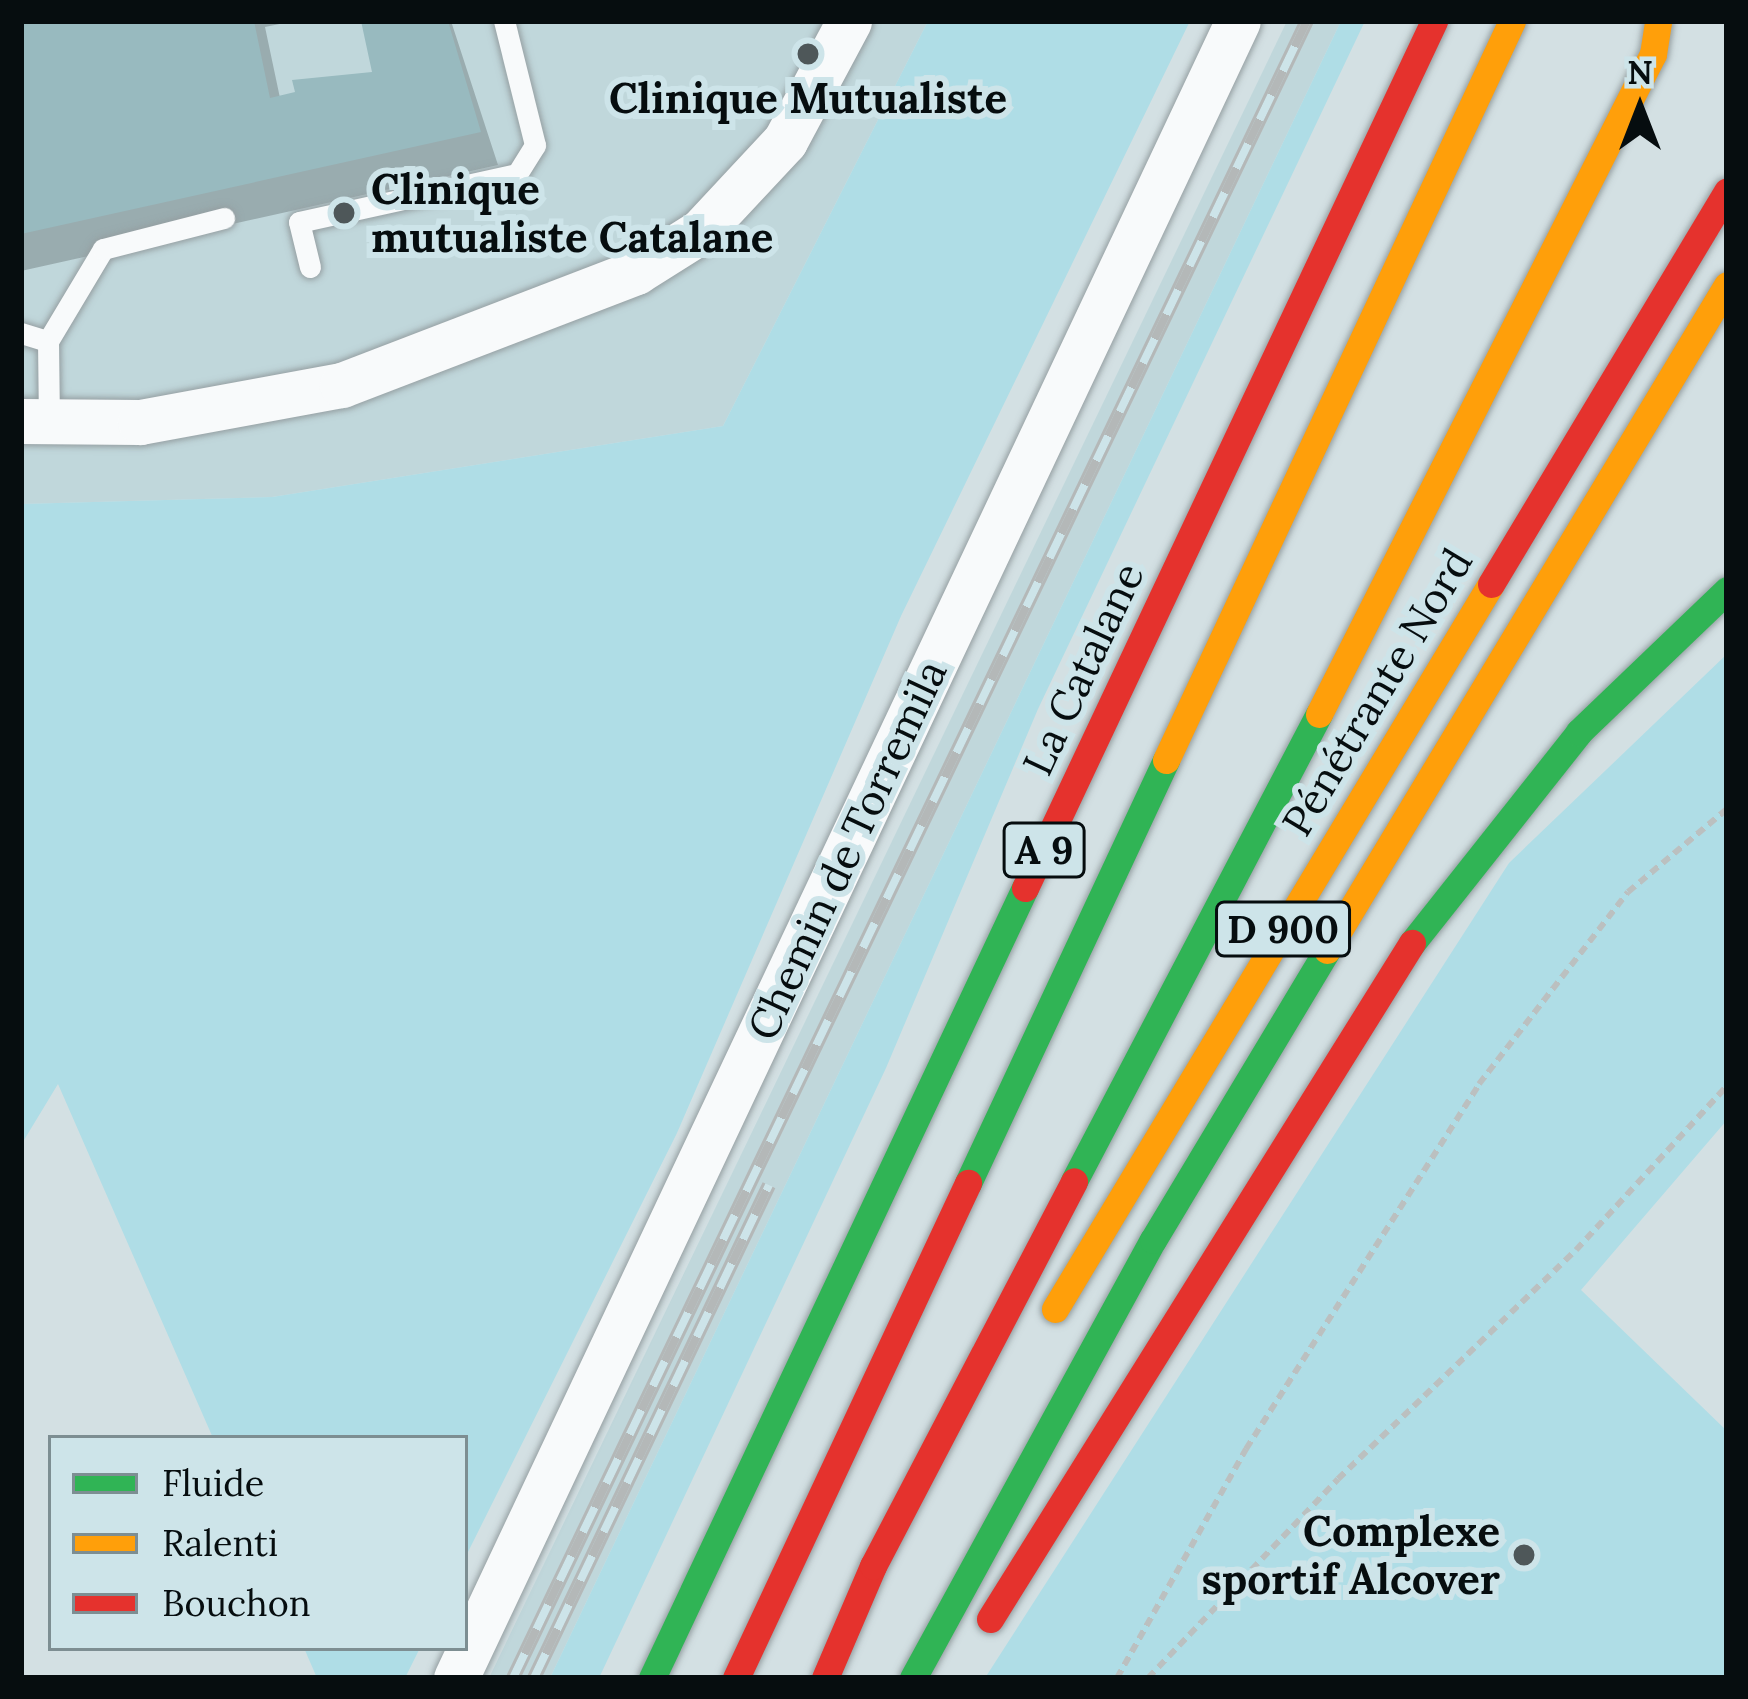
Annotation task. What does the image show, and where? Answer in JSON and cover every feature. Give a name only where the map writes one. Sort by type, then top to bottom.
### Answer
[{"type":"highway","name":"La Catalane","points":[[652,1678],[1434,21]]},
{"type":"highway","name":"A 9","points":[[736,1678],[1512,21]]},
{"type":"highway","points":[[825,1678],[873,1566],[1465,434],[1653,54],[1658,21]]},
{"type":"highway","name":"Pénétrante Nord","points":[[1045,1326],[1727,191]]},
{"type":"highway","name":"D 900","points":[[914,1678],[1153,1240],[1727,285]]},
{"type":"highway","points":[[978,1637],[1438,902],[1579,732],[1727,590]]},
{"type":"street","points":[[35,423],[225,412],[342,386],[636,272],[701,231],[785,141],[849,21]]},
{"type":"street","name":"Chemin de Torremila","points":[[456,1678],[1238,21]]},
{"type":"lane","points":[[310,267],[299,222],[517,174],[535,145],[504,21]]},
{"type":"lane","points":[[35,423],[48,341],[103,249],[224,218]]},
{"type":"lane","points":[[21,332],[48,341]]},
{"type":"path","points":[[1117,1678],[1246,1449],[1479,1084],[1628,892],[1727,809]]},
{"type":"path","points":[[1148,1678],[1338,1479],[1576,1250],[1727,1087]]},
{"type":"shaded area","name":"Clinique mutualiste Catalane","points":[[21,21],[928,21],[723,426],[272,497],[21,504]]},
{"type":"shaded area","points":[[928,21],[1190,21],[901,616],[677,1133],[468,1552],[468,1435],[212,1435],[58,1084],[21,1145],[21,504],[272,497],[723,426]]},
{"type":"shaded area","points":[[1287,21],[1341,21],[550,1678],[489,1678]]},
{"type":"shaded area","points":[[1341,21],[1365,21],[1038,709],[886,1068],[599,1678],[550,1678]]},
{"type":"shaded area","points":[[1727,654],[1727,1120],[1581,1290],[1727,1431],[1727,1678],[985,1678],[1509,863]]},
{"type":"shaded area","points":[[305,1651],[418,1651],[405,1678],[317,1678]]},
{"type":"building","points":[[21,21],[254,21],[270,98],[295,92],[292,80],[372,72],[361,21],[448,21],[481,132],[21,234]]},
{"type":"railway","points":[[513,1678],[1307,21]]},
{"type":"railway","points":[[534,1678],[769,1185]]},
{"type":"traffic: fast","points":[[1412,943],[1579,732],[1727,590]]},
{"type":"traffic: fast","points":[[1074,1181],[1319,714]]},
{"type":"traffic: fast","points":[[968,1183],[1166,760]]},
{"type":"traffic: fast","points":[[652,1678],[1025,888]]},
{"type":"traffic: fast","points":[[913,1678],[1153,1240],[1327,950]]},
{"type":"traffic: slow","points":[[1166,760],[1512,21]]},
{"type":"traffic: slow","points":[[1319,714],[1653,54],[1658,21]]},
{"type":"traffic: slow","points":[[1327,950],[1727,285]]},
{"type":"traffic: slow","points":[[1055,1309],[1491,584]]},
{"type":"traffic: jam","points":[[1025,888],[1434,21]]},
{"type":"traffic: jam","points":[[1491,584],[1727,191]]},
{"type":"traffic: jam","points":[[990,1619],[1412,943]]},
{"type":"traffic: jam","points":[[825,1678],[873,1566],[1074,1181]]},
{"type":"traffic: jam","points":[[736,1678],[968,1183]]},
{"type":"place","name":"Clinique Mutualiste","points":[[808,54]]},
{"type":"place","name":"Clinique mutualiste Catalane","points":[[344,213]]},
{"type":"place","name":"Complexe sportif Alcover","points":[[1524,1555]]}]
